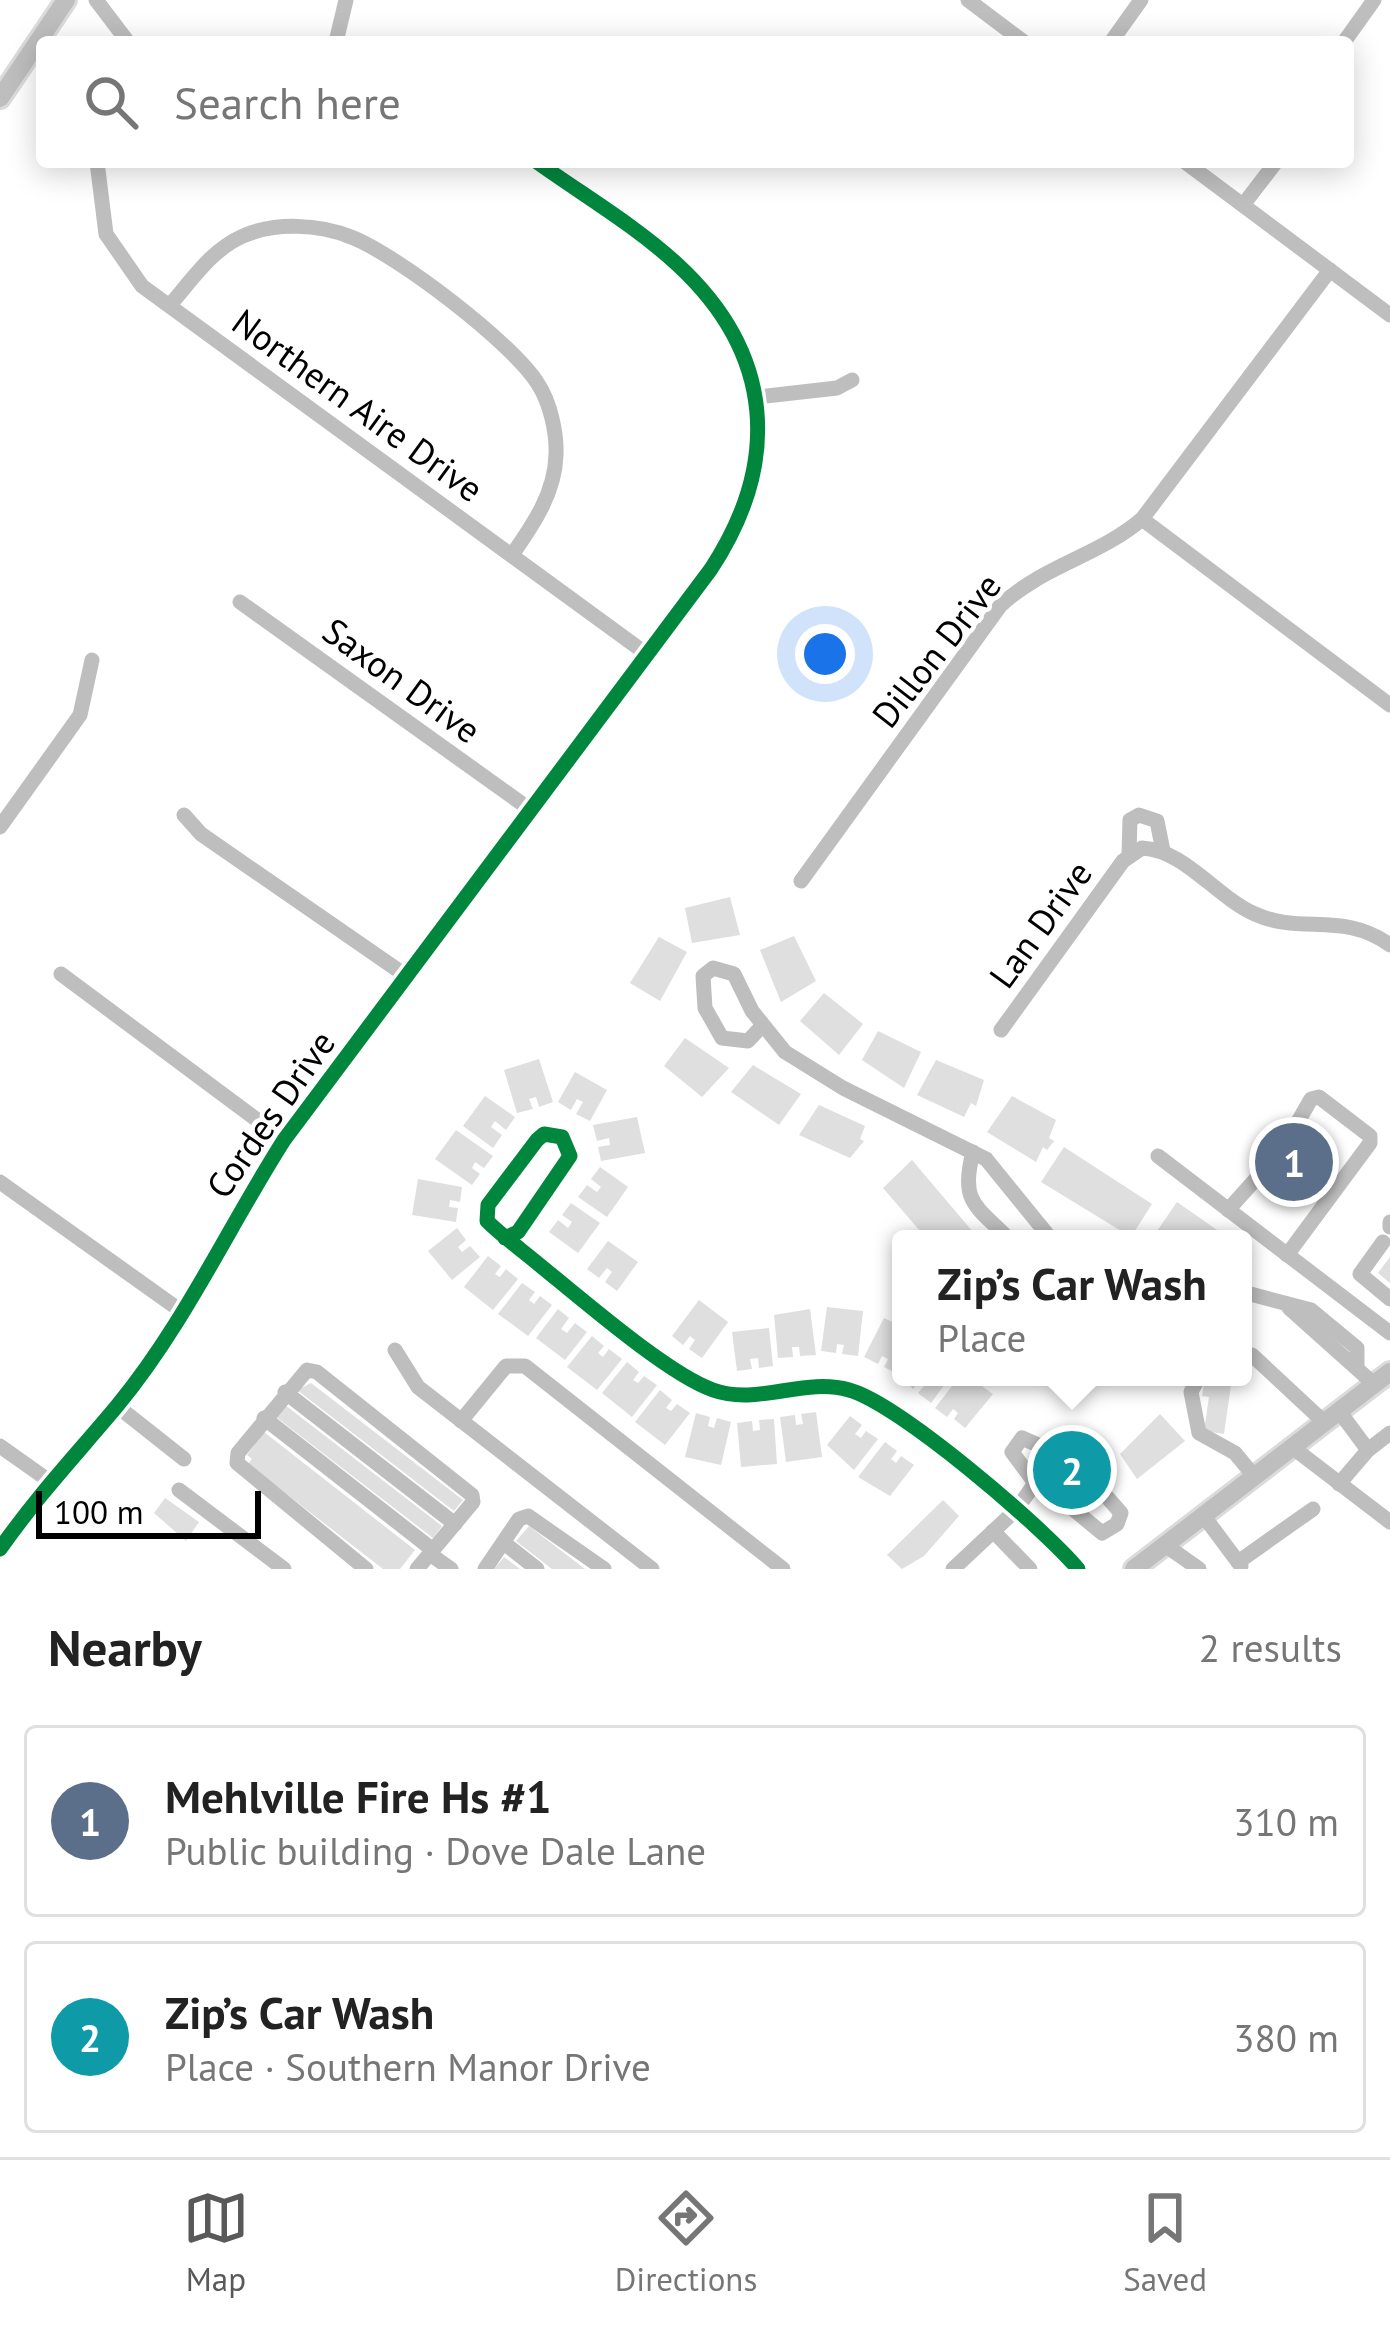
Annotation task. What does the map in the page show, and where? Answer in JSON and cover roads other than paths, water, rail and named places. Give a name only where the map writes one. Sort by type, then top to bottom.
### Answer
[{"type":"main road","points":[[42,36],[66,0]]},
{"type":"main road","points":[[0,98],[36,45]]},
{"type":"main road","points":[[1134,1569],[1382,1378]]},
{"type":"street","points":[[96,0],[123,36]]},
{"type":"street","points":[[337,36],[346,0]]},
{"type":"street","points":[[968,0],[1016,36]]},
{"type":"street","points":[[1115,36],[1141,0]]},
{"type":"street","points":[[1348,36],[1374,0]]},
{"type":"street","name":"Northern Aire Drive","points":[[98,168],[106,234],[126,271],[648,655]]},
{"type":"street","points":[[545,168],[675,262],[707,296],[732,335],[758,397],[837,388],[852,380]]},
{"type":"street","points":[[1193,168],[1390,315]]},
{"type":"street","points":[[1243,205],[1271,168]]},
{"type":"street","points":[[170,305],[214,254],[244,236],[277,228],[320,227],[355,238],[389,258],[506,346],[542,388],[557,452],[555,466],[542,509],[512,555]]},
{"type":"street","name":"Dillon Drive","points":[[801,880],[1000,606],[1030,580],[1116,541],[1142,519],[1330,270]]},
{"type":"street","name":"Cordes Drive","points":[[0,1549],[48,1480],[117,1406],[181,1311],[284,1140],[711,569],[747,506],[757,449],[758,397]]},
{"type":"street","points":[[1142,519],[1390,705]]},
{"type":"street","name":"Saxon Drive","points":[[240,602],[529,808]]},
{"type":"street","points":[[0,827],[80,715],[92,660]]},
{"type":"street","points":[[184,815],[200,834],[405,975]]},
{"type":"street","name":"Lan Drive","points":[[1130,854],[1130,820],[1139,815],[1157,821],[1163,851]]},
{"type":"street","name":"Lan Drive","points":[[1000,1030],[1130,854],[1142,848],[1163,851],[1250,912],[1271,921],[1364,926],[1390,945]]},
{"type":"street","points":[[763,1026],[748,1041],[722,1038],[705,1008],[703,976],[713,968],[734,974],[763,1026],[811,1071],[973,1152],[1006,1181],[1044,1230]]},
{"type":"street","points":[[61,974],[284,1140]]},
{"type":"street","points":[[1287,1255],[1370,1143],[1370,1136],[1319,1097],[1311,1099],[1295,1127]]},
{"type":"street","points":[[506,1238],[518,1232],[570,1156],[562,1137],[544,1134],[537,1140],[488,1204],[487,1221],[506,1238],[696,1384],[734,1396],[849,1390],[874,1400],[1046,1531],[1078,1569]]},
{"type":"street","points":[[973,1152],[965,1183],[968,1198],[1001,1230]]},
{"type":"street","points":[[1159,1156],[1390,1333]]},
{"type":"street","points":[[1228,1210],[1257,1177]]},
{"type":"street","points":[[0,1182],[181,1311]]},
{"type":"street","points":[[1387,1230],[1360,1274],[1390,1299]]},
{"type":"street","points":[[1252,1295],[1311,1310],[1357,1348],[1357,1365],[1382,1378]]},
{"type":"street","points":[[395,1350],[418,1387],[652,1569]]},
{"type":"street","points":[[1252,1354],[1368,1450]]},
{"type":"street","points":[[461,1420],[506,1366],[525,1366],[783,1569]]},
{"type":"street","points":[[366,1569],[241,1470],[238,1453],[298,1375],[317,1372],[469,1490],[472,1502],[417,1569]]},
{"type":"street","points":[[1194,1386],[1191,1392],[1199,1433],[1235,1453],[1254,1476]]},
{"type":"street","points":[[285,1392],[455,1523]]},
{"type":"street","points":[[117,1406],[184,1459]]},
{"type":"street","points":[[264,1418],[451,1569]]},
{"type":"street","points":[[1339,1484],[1390,1433]]},
{"type":"street","points":[[1045,1448],[1022,1438],[1012,1452],[1035,1483],[1102,1533],[1117,1524],[1121,1513],[1107,1497]]},
{"type":"street","points":[[0,1447],[48,1480]]},
{"type":"street","points":[[1292,1447],[1390,1522]]},
{"type":"street","points":[[953,1569],[1016,1509],[1035,1483]]},
{"type":"street","points":[[179,1490],[284,1569]]},
{"type":"street","points":[[1203,1515],[1240,1566],[1313,1509]]},
{"type":"street","points":[[485,1569],[519,1519],[529,1516],[604,1569]]},
{"type":"street","points":[[993,1531],[1030,1569]]},
{"type":"street","points":[[504,1543],[537,1569]]},
{"type":"street","points":[[1165,1545],[1199,1569]]},
{"type":"tunnel","points":[[1263,1171],[1295,1127]]},
{"type":"tunnel","points":[[1045,1448],[1107,1497]]},
{"type":"place","name":"Mehlville Fire Hs #1","points":[[1294,1162]]},
{"type":"place","name":"Zip’s Car Wash","points":[[1072,1470]]}]
